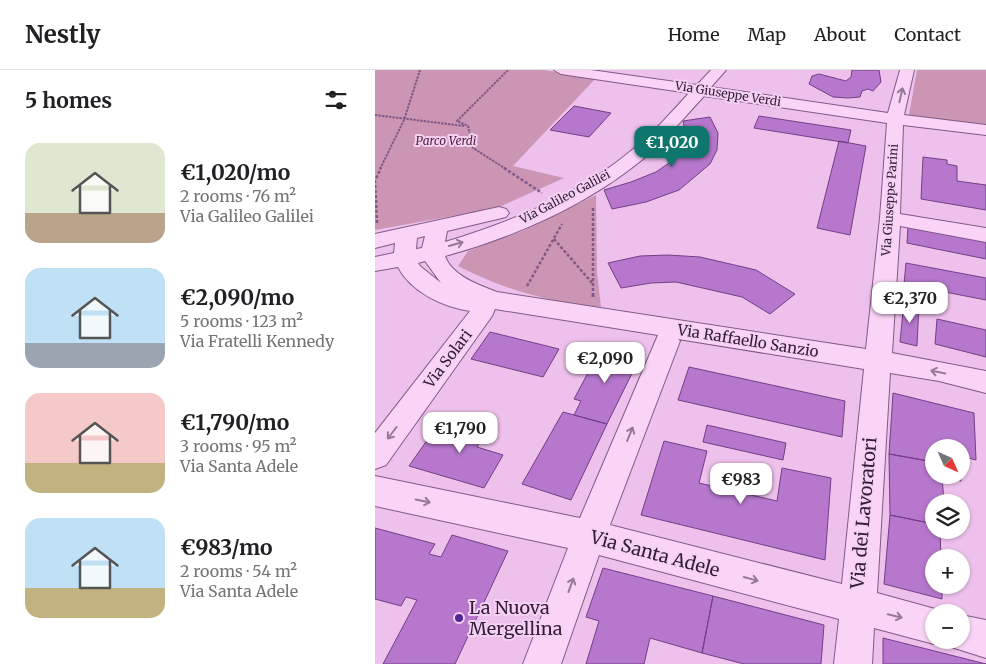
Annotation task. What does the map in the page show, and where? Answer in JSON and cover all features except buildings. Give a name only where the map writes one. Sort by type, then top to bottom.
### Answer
[{"type":"street","name":"Via Giuseppe Verdi","points":[[561,70],[695,82],[895,119],[986,130]]},
{"type":"street","name":"Via Galileo Galilei","points":[[375,264],[406,247],[435,240],[513,209],[593,170],[621,150],[695,82],[719,70]]},
{"type":"street","name":"Via Giuseppe Parini","points":[[876,371],[890,218],[895,119],[907,70]]},
{"type":"street","name":"Via Galileo Galilei","points":[[435,240],[481,237],[529,218],[584,190],[637,154],[695,82]]},
{"type":"street","points":[[890,218],[986,235]]},
{"type":"street","name":"Via Raffaello Sanzio","points":[[435,240],[437,264],[454,282],[493,300],[593,316],[876,371]]},
{"type":"street","name":"Via Galileo Galilei","points":[[377,241],[406,247]]},
{"type":"street","name":"Via Raffaello Sanzio","points":[[406,247],[413,272],[427,286],[484,310],[667,341],[876,371],[986,382]]},
{"type":"street","name":"Via Solari","points":[[375,456],[484,310]]},
{"type":"street","points":[[542,664],[589,536],[667,341]]},
{"type":"street","name":"Via dei Lavoratori","points":[[853,664],[876,371]]},
{"type":"street","name":"Via Santa Adele","points":[[375,491],[589,536],[925,624]]},
{"type":"street","points":[[970,635],[986,639]]},
{"type":"path","points":[[377,241],[375,181],[404,120],[420,70]]},
{"type":"path","points":[[468,126],[457,121],[508,70]]},
{"type":"path","points":[[375,115],[404,120],[468,126]]},
{"type":"path","points":[[468,126],[473,148],[545,194]]},
{"type":"path","points":[[517,304],[584,190]]},
{"type":"path","points":[[584,190],[593,284],[593,316]]},
{"type":"path","points":[[554,239],[593,284]]},
{"type":"green space","name":"Parco Verdi","points":[[375,70],[542,70],[597,77],[513,166],[564,178],[497,208],[375,230]]},
{"type":"green space","points":[[917,70],[986,70],[986,126],[909,115]]},
{"type":"green space","points":[[596,195],[597,272],[601,307],[527,294],[492,282],[458,266],[468,251],[523,231]]},
{"type":"place","name":"La Nuova Mergellina","points":[[459,618]]}]
